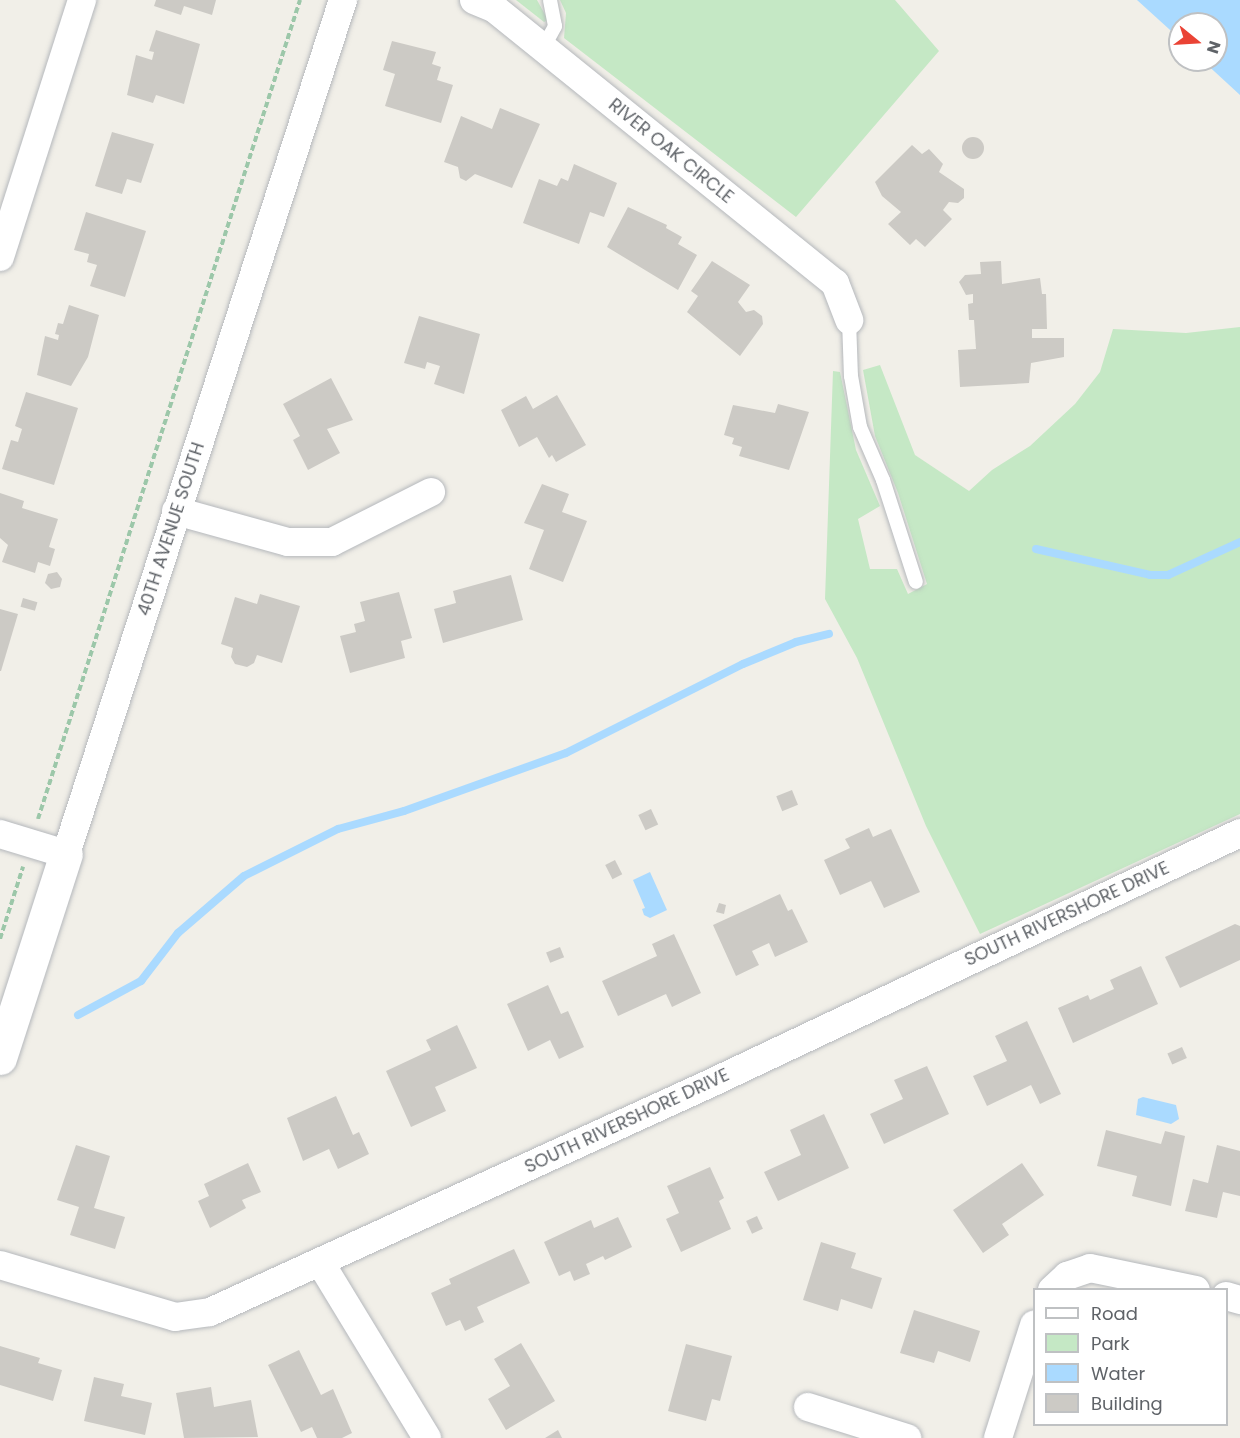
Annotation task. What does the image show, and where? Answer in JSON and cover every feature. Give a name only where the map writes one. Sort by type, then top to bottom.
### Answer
[{"type":"street","points":[[0,256],[82,0]]},
{"type":"street","name":"40TH AVENUE SOUTH","points":[[0,1058],[343,0]]},
{"type":"street","name":"RIVER OAK CIRCLE","points":[[474,0],[495,9],[835,283],[849,320]]},
{"type":"street","points":[[176,511],[288,542],[332,542],[431,492]]},
{"type":"street","name":"SOUTH RIVERSHORE DRIVE","points":[[0,1265],[175,1317],[210,1312],[711,1083],[1240,833]]},
{"type":"street","points":[[0,834],[66,854]]},
{"type":"street","points":[[320,1262],[427,1438]]},
{"type":"street","points":[[1054,1288],[1067,1276],[1090,1268],[1186,1288]]},
{"type":"street","points":[[998,1438],[1033,1331]]},
{"type":"street","points":[[808,1407],[907,1438]]},
{"type":"lane","points":[[543,48],[555,26],[550,0]]},
{"type":"lane","points":[[849,320],[851,376],[860,427],[883,480],[916,582]]},
{"type":"path","points":[[0,939],[300,0]]},
{"type":"green space","points":[[516,0],[537,0],[548,20],[544,22]]},
{"type":"green space","points":[[560,0],[895,0],[939,51],[796,217],[564,38],[566,13]]},
{"type":"green space","points":[[1240,327],[1240,814],[980,934],[926,826],[857,658],[825,599],[833,371],[840,372],[856,450],[880,506],[858,519],[870,569],[897,569],[908,594],[927,584],[898,493],[875,436],[863,370],[880,365],[915,455],[969,491],[992,470],[1030,446],[1075,404],[1100,372],[1113,329],[1186,333]]},
{"type":"water","points":[[1137,0],[1240,0],[1240,95],[1215,72],[1228,72],[1228,12],[1168,12],[1168,28]]},
{"type":"water","points":[[650,872],[667,910],[650,918],[644,915],[642,909],[645,908],[633,880]]},
{"type":"water","points":[[1143,1097],[1176,1105],[1179,1119],[1171,1124],[1136,1115],[1138,1099]]},
{"type":"building","points":[[156,0],[216,0],[212,15],[184,6],[181,15],[154,6]]},
{"type":"building","points":[[156,30],[200,44],[184,104],[156,95],[153,103],[127,95],[136,55],[152,60],[154,52],[149,51]]},
{"type":"building","points":[[392,41],[436,52],[432,64],[441,67],[437,80],[453,85],[441,123],[385,106],[395,74],[383,70]]},
{"type":"building","points":[[500,108],[540,124],[512,188],[475,174],[466,181],[460,178],[458,167],[444,162],[461,116],[492,129]]},
{"type":"building","points":[[112,132],[154,144],[141,183],[127,179],[122,194],[95,186]]},
{"type":"building","points":[[973,137],[981,140],[984,148],[981,156],[973,159],[965,156],[962,148],[965,140]]},
{"type":"building","points":[[912,145],[922,154],[929,149],[943,164],[939,172],[964,189],[964,198],[958,203],[949,202],[943,210],[952,219],[925,247],[916,239],[910,245],[888,224],[901,212],[882,196],[875,182]]},
{"type":"building","points":[[574,164],[617,183],[604,217],[590,212],[579,244],[523,223],[539,179],[557,186],[561,178],[568,181]]},
{"type":"building","points":[[628,207],[667,225],[666,228],[682,237],[678,244],[697,255],[678,290],[607,247]]},
{"type":"building","points":[[86,212],[146,231],[125,297],[90,286],[97,265],[87,262],[89,254],[74,250]]},
{"type":"building","points":[[712,261],[750,285],[738,302],[746,312],[754,310],[762,316],[763,324],[740,356],[687,312],[698,296],[691,291]]},
{"type":"building","points":[[1001,261],[1002,284],[1040,278],[1042,294],[1046,294],[1047,329],[1032,329],[1032,338],[1064,338],[1064,357],[1031,363],[1029,383],[960,387],[958,350],[976,349],[974,320],[969,320],[968,304],[973,303],[973,294],[966,295],[959,282],[965,275],[981,274],[980,262]]},
{"type":"building","points":[[69,305],[99,315],[88,357],[71,386],[37,375],[45,336],[58,340],[59,335],[55,334],[58,323],[63,324]]},
{"type":"building","points":[[419,316],[480,334],[464,394],[434,384],[440,366],[427,362],[425,369],[404,363]]},
{"type":"building","points":[[331,378],[353,420],[327,429],[340,453],[308,470],[293,440],[300,436],[283,404]]},
{"type":"building","points":[[26,392],[78,408],[54,485],[2,469],[11,440],[18,442],[22,429],[15,426]]},
{"type":"building","points":[[557,395],[586,445],[556,462],[552,455],[549,458],[537,437],[519,447],[501,410],[526,396],[533,409]]},
{"type":"building","points":[[778,404],[809,412],[789,470],[739,456],[742,447],[732,444],[734,438],[724,435],[733,405],[775,413]]},
{"type":"building","points":[[542,484],[569,494],[562,512],[587,521],[563,582],[529,569],[544,530],[524,523]]},
{"type":"building","points":[[0,493],[24,501],[22,508],[58,519],[49,547],[55,549],[50,566],[38,562],[35,573],[2,562],[8,545],[0,538]]},
{"type":"building","points":[[57,572],[62,579],[60,587],[51,589],[45,583],[48,574]]},
{"type":"building","points":[[511,575],[523,620],[443,643],[434,609],[456,603],[453,591]]},
{"type":"building","points":[[399,592],[412,638],[401,641],[405,658],[350,673],[340,636],[356,632],[354,624],[365,621],[360,602]]},
{"type":"building","points":[[260,594],[300,606],[282,663],[257,655],[254,663],[247,667],[235,664],[231,657],[233,648],[221,644],[235,597],[257,604]]},
{"type":"building","points":[[23,598],[37,602],[35,611],[21,607]]},
{"type":"building","points":[[0,609],[18,614],[1,671],[0,671]]},
{"type":"building","points":[[792,790],[798,805],[782,811],[776,796]]},
{"type":"building","points":[[651,809],[658,824],[645,830],[638,815]]},
{"type":"building","points":[[869,828],[873,837],[891,829],[920,892],[884,908],[871,881],[840,895],[824,860],[850,848],[845,839]]},
{"type":"building","points":[[615,860],[622,874],[612,879],[605,865]]},
{"type":"building","points":[[780,894],[788,911],[792,909],[808,942],[775,957],[769,943],[752,951],[759,965],[736,976],[713,925]]},
{"type":"building","points":[[719,903],[726,905],[724,914],[716,912]]},
{"type":"building","points":[[1235,924],[1240,926],[1240,960],[1180,988],[1165,957]]},
{"type":"building","points":[[674,934],[701,993],[672,1007],[666,994],[618,1016],[602,981],[657,956],[652,944]]},
{"type":"building","points":[[560,947],[564,957],[550,963],[546,953]]},
{"type":"building","points":[[1141,966],[1158,1004],[1073,1043],[1058,1008],[1088,995],[1090,1000],[1114,989],[1110,980]]},
{"type":"building","points":[[548,985],[561,1014],[568,1011],[584,1047],[559,1059],[550,1040],[528,1051],[507,1004]]},
{"type":"building","points":[[1027,1021],[1061,1094],[1040,1104],[1031,1085],[987,1106],[973,1076],[1007,1061],[995,1036]]},
{"type":"building","points":[[457,1025],[477,1068],[435,1087],[446,1111],[411,1127],[386,1071],[431,1050],[426,1040]]},
{"type":"building","points":[[1182,1047],[1187,1058],[1172,1064],[1167,1054]]},
{"type":"building","points":[[927,1066],[949,1114],[884,1144],[870,1114],[903,1099],[894,1080]]},
{"type":"building","points":[[336,1096],[353,1135],[359,1132],[369,1154],[338,1169],[329,1149],[303,1161],[287,1118]]},
{"type":"building","points":[[824,1114],[849,1168],[778,1201],[764,1172],[801,1155],[790,1130]]},
{"type":"building","points":[[1106,1130],[1161,1144],[1165,1131],[1185,1136],[1171,1206],[1132,1196],[1137,1176],[1097,1166]]},
{"type":"building","points":[[76,1145],[110,1156],[94,1208],[125,1217],[115,1249],[70,1235],[79,1207],[57,1200]]},
{"type":"building","points":[[1217,1145],[1240,1151],[1240,1196],[1223,1192],[1217,1218],[1185,1211],[1193,1179],[1208,1183]]},
{"type":"building","points":[[248,1163],[261,1192],[242,1200],[246,1208],[210,1228],[198,1201],[209,1196],[204,1184]]},
{"type":"building","points":[[1022,1163],[1044,1195],[1002,1224],[1009,1235],[983,1253],[953,1210]]},
{"type":"building","points":[[710,1167],[724,1198],[719,1201],[731,1229],[681,1252],[666,1219],[679,1213],[667,1186]]},
{"type":"building","points":[[757,1216],[763,1229],[752,1234],[746,1221]]},
{"type":"building","points":[[618,1217],[632,1247],[605,1260],[603,1256],[586,1264],[590,1274],[574,1281],[570,1271],[559,1276],[544,1242],[591,1220],[594,1228]]},
{"type":"building","points":[[821,1242],[856,1253],[851,1268],[882,1278],[872,1309],[841,1299],[838,1311],[803,1300]]},
{"type":"building","points":[[514,1249],[530,1283],[477,1307],[484,1322],[465,1331],[460,1320],[446,1326],[431,1293],[451,1284],[449,1279]]},
{"type":"building","points":[[914,1310],[980,1331],[970,1362],[938,1351],[934,1363],[900,1353]]},
{"type":"building","points":[[521,1343],[555,1401],[506,1430],[488,1399],[510,1386],[494,1359]]},
{"type":"building","points":[[686,1344],[732,1356],[720,1401],[712,1399],[706,1421],[668,1411]]},
{"type":"building","points":[[0,1346],[40,1358],[38,1363],[62,1370],[53,1401],[0,1385]]},
{"type":"building","points":[[299,1350],[321,1395],[333,1389],[352,1433],[342,1438],[317,1438],[312,1427],[301,1432],[268,1365]]},
{"type":"building","points":[[94,1377],[124,1384],[121,1396],[152,1403],[145,1435],[84,1421]]},
{"type":"building","points":[[211,1387],[214,1407],[251,1400],[258,1437],[184,1438],[176,1393]]},
{"type":"building","points":[[558,1430],[562,1438],[545,1438]]},
{"type":"waterway","points":[[1036,549],[1150,575],[1168,575],[1240,542]]},
{"type":"waterway","points":[[78,1015],[141,981],[178,933],[244,876],[338,829],[404,811],[566,753],[743,664],[796,642],[829,634]]}]
